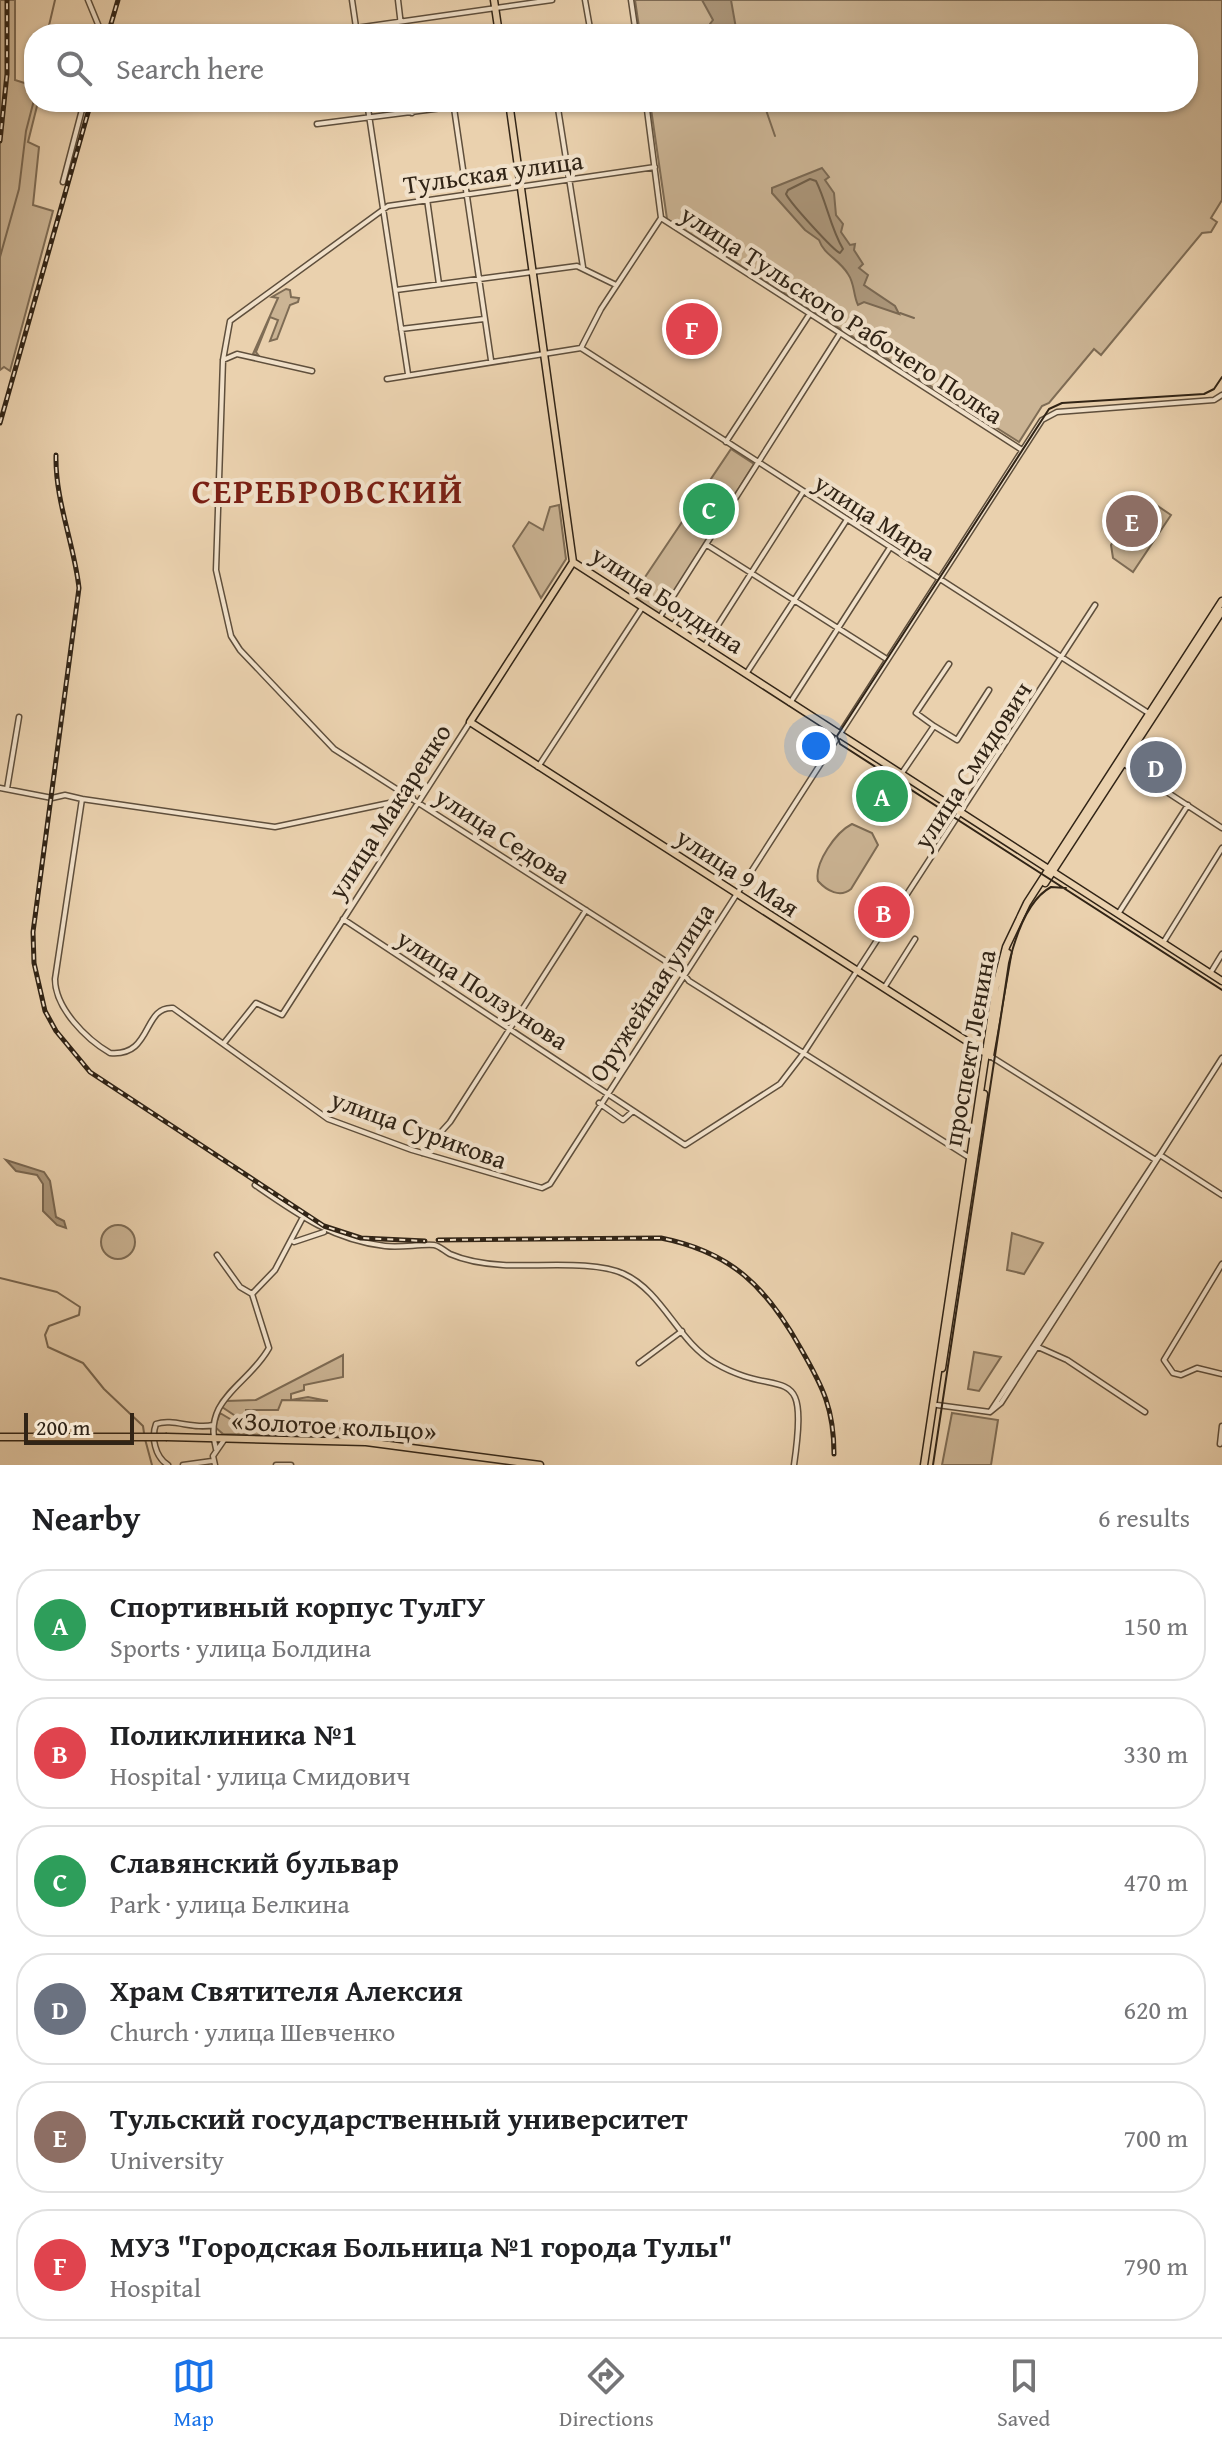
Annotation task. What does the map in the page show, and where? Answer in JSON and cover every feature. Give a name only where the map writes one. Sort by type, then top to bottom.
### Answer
[{"type":"main road","points":[[494,0],[497,24]]},
{"type":"main road","name":"улица Болдина","points":[[511,112],[573,562],[1222,981]]},
{"type":"main road","name":"улица Макаренко","points":[[470,722],[573,562]]},
{"type":"main road","name":"проспект Ленина","points":[[926,1465],[996,986],[1015,923],[1124,764],[1222,601]]},
{"type":"main road","name":"проспект Ленина","points":[[935,1405],[970,1158],[1012,941],[1050,872],[1222,611]]},
{"type":"main road","name":"улица 9 Мая","points":[[470,722],[988,1055]]},
{"type":"main road","name":"«Золотое кольцо»","points":[[0,1437],[366,1442],[540,1465]]},
{"type":"street","points":[[88,0],[98,24]]},
{"type":"street","points":[[352,0],[356,24]]},
{"type":"street","points":[[398,0],[401,22]]},
{"type":"street","points":[[391,24],[552,0]]},
{"type":"street","points":[[585,0],[589,24]]},
{"type":"street","points":[[631,0],[635,24]]},
{"type":"street","points":[[63,182],[81,112]]},
{"type":"street","points":[[369,112],[408,374]]},
{"type":"street","points":[[317,124],[420,112]]},
{"type":"street","points":[[455,112],[491,360]]},
{"type":"street","points":[[559,112],[583,267]]},
{"type":"street","name":"улица Тульского Рабочего Полка","points":[[647,112],[661,218],[1022,450]]},
{"type":"street","name":"Тульская улица","points":[[230,321],[382,208],[467,192],[655,167]]},
{"type":"street","points":[[427,199],[439,284]]},
{"type":"street","points":[[387,379],[581,348],[616,285],[661,218]]},
{"type":"street","points":[[396,290],[583,267],[616,285]]},
{"type":"street","points":[[726,442],[809,315]]},
{"type":"street","points":[[401,329],[484,319]]},
{"type":"street","name":"улица Седова","points":[[230,321],[223,360],[216,570],[231,636],[334,749],[586,910],[803,1054],[970,1158]]},
{"type":"street","points":[[659,619],[839,335]]},
{"type":"street","name":"улица Мира","points":[[581,348],[1152,716]]},
{"type":"street","points":[[223,360],[237,354],[312,371]]},
{"type":"street","name":"Оружейная улица","points":[[542,1188],[550,1184],[606,1092],[1042,420],[1057,412],[1214,400],[1222,395]]},
{"type":"street","points":[[704,647],[803,492]]},
{"type":"street","points":[[746,674],[846,521]]},
{"type":"street","points":[[707,544],[887,659]]},
{"type":"street","points":[[790,703],[889,549]]},
{"type":"street","name":"улица Смидович","points":[[681,1145],[690,1143],[780,1084],[803,1054],[1063,659],[1095,605]]},
{"type":"street","points":[[538,767],[642,608]]},
{"type":"street","points":[[671,627],[682,613]]},
{"type":"street","points":[[949,664],[916,713],[934,726],[957,740],[989,690]]},
{"type":"street","points":[[7,789],[19,717]]},
{"type":"street","name":"улица Макаренко","points":[[224,1043],[256,1003],[282,1015],[415,800],[470,722]]},
{"type":"street","points":[[900,775],[934,726]]},
{"type":"street","points":[[1124,764],[1222,828]]},
{"type":"street","name":"улица Макаренко","points":[[0,788],[52,798],[65,795],[275,827],[415,800]]},
{"type":"street","name":"улица Сурикова","points":[[82,799],[55,979],[58,996],[93,1040],[115,1054],[139,1044],[154,1015],[163,1008],[173,1008],[328,1119],[422,1153],[542,1188]]},
{"type":"street","points":[[1118,914],[1188,805]]},
{"type":"street","points":[[1163,943],[1222,848]]},
{"type":"street","points":[[422,1153],[450,1122],[586,910]]},
{"type":"street","name":"улица Ползунова","points":[[343,919],[512,1028],[681,1145]]},
{"type":"street","points":[[884,988],[915,939]]},
{"type":"street","points":[[1210,973],[1222,954]]},
{"type":"street","points":[[988,1055],[1154,1159]]},
{"type":"street","points":[[935,1405],[990,1412],[997,1405],[1222,1058]]},
{"type":"street","points":[[599,1103],[623,1120],[633,1111]]},
{"type":"street","points":[[1036,1345],[1154,1159],[1160,1155]]},
{"type":"street","points":[[1160,1155],[1222,1195]]},
{"type":"street","points":[[255,1185],[302,1219],[326,1231],[382,1245],[438,1245],[453,1255],[494,1265],[601,1267],[623,1273],[647,1291],[682,1331],[718,1365],[780,1383],[792,1393],[800,1413],[794,1465]]},
{"type":"street","points":[[252,1294],[275,1270],[302,1219]]},
{"type":"street","points":[[292,1243],[326,1231]]},
{"type":"street","points":[[183,1465],[213,1463],[216,1449],[212,1438],[215,1410],[269,1348],[252,1294],[240,1287],[217,1255]]},
{"type":"street","points":[[1222,1264],[1164,1360],[1167,1368],[1181,1375],[1197,1368],[1222,1374]]},
{"type":"street","points":[[639,1363],[682,1331]]},
{"type":"street","points":[[1036,1345],[1067,1360],[1145,1412]]},
{"type":"street","points":[[168,1465],[156,1448],[154,1431],[157,1423],[196,1427],[213,1425]]},
{"type":"street","points":[[1220,1444],[1222,1426]]},
{"type":"street","points":[[216,1449],[227,1438]]},
{"type":"street","points":[[276,1465],[291,1465]]},
{"type":"shaded area","points":[[0,0],[15,0],[15,80],[24,83],[24,112],[36,112],[28,142],[39,147],[33,205],[53,211],[10,371],[4,367],[0,370]]},
{"type":"shaded area","points":[[635,0],[1222,0],[1222,200],[1211,218],[1217,222],[1211,232],[1202,233],[1101,355],[1094,349],[1049,403],[1042,406],[1019,442],[667,219],[651,112],[1198,112],[1198,24],[639,24]]},
{"type":"shaded area","points":[[290,290],[291,297],[299,298],[298,302],[290,305],[277,339],[270,341],[278,320],[270,317],[256,352],[259,356],[253,354],[278,298],[272,297]]},
{"type":"shaded area","points":[[731,449],[754,464],[659,616],[633,595]]},
{"type":"shaded area","points":[[1143,496],[1171,515],[1133,572],[1113,558],[1111,545]]},
{"type":"shaded area","points":[[559,505],[566,559],[541,598],[513,546],[529,522],[543,530],[550,507]]},
{"type":"shaded area","points":[[852,824],[872,833],[878,845],[851,889],[834,892],[818,881],[819,866],[833,841]]},
{"type":"shaded area","points":[[118,1225],[130,1230],[135,1242],[130,1254],[118,1259],[106,1254],[101,1242],[106,1230]]},
{"type":"shaded area","points":[[1012,1233],[1043,1243],[1024,1274],[1007,1270]]},
{"type":"shaded area","points":[[974,1352],[1001,1357],[979,1391],[968,1389]]},
{"type":"shaded area","points":[[343,1355],[343,1377],[304,1385],[304,1390],[291,1394],[291,1400],[308,1397],[328,1401],[282,1400],[278,1410],[246,1410],[246,1420],[268,1421],[246,1423],[222,1407],[226,1401],[256,1400]]},
{"type":"shaded area","points":[[220,1413],[247,1429],[367,1428],[367,1437],[223,1434],[215,1427]]},
{"type":"shaded area","points":[[952,1413],[998,1420],[991,1465],[942,1465]]},
{"type":"water","points":[[702,0],[731,0],[735,24],[710,24],[713,20]]},
{"type":"water","points":[[822,168],[829,177],[825,180],[834,193],[836,215],[843,224],[841,232],[850,245],[855,244],[854,250],[863,264],[859,268],[868,275],[864,285],[895,306],[899,314],[864,302],[858,305],[852,282],[844,269],[772,193],[772,188]]},
{"type":"water","points":[[6,1160],[44,1172],[50,1181],[56,1217],[64,1221],[66,1228],[57,1225],[43,1211],[43,1184],[37,1175],[16,1171]]},
{"type":"waterway","points":[[49,24],[55,0]]},
{"type":"waterway","points":[[0,257],[19,189],[31,112]]},
{"type":"waterway","points":[[767,112],[775,136]]},
{"type":"waterway","points":[[900,313],[914,318]]},
{"type":"waterway","points":[[0,1278],[57,1292],[80,1307],[79,1315],[49,1326],[45,1335],[48,1347],[83,1363],[104,1389],[143,1426],[144,1433]]},
{"type":"waterway","points":[[145,1439],[152,1465]]},
{"type":"tram line","points":[[1222,377],[1214,389],[1204,394],[1062,403],[1049,409],[837,736],[840,744],[1222,990]]},
{"type":"tram line","points":[[933,1465],[1009,963],[1019,931],[1035,901],[1051,887],[1066,888]]},
{"type":"railway","points":[[0,141],[7,74],[7,0]]},
{"type":"railway","points":[[111,24],[118,0]]},
{"type":"railway","points":[[0,423],[88,112]]},
{"type":"railway","points":[[56,455],[58,489],[79,588],[33,932],[34,963],[45,1011],[56,1031],[90,1072],[324,1226],[361,1238],[425,1241]]},
{"type":"railway","points":[[438,1240],[661,1238],[686,1244],[728,1263],[775,1308],[809,1363],[829,1411],[834,1454]]},
{"type":"place","name":"МУЗ \"Городская Больница №1 города Тулы\"","points":[[692,329]]},
{"type":"place","name":"Славянский бульвар","points":[[709,509]]},
{"type":"place","name":"Тульский государственный университет","points":[[1132,521]]},
{"type":"place","name":"Храм Святителя Алексия","points":[[1156,767]]},
{"type":"place","name":"Спортивный корпус ТулГУ","points":[[882,796]]},
{"type":"place","name":"Поликлиника №1","points":[[884,912]]},
{"type":"district","name":"СЕРЕБРОВСКИЙ","points":[[328,490]]}]
